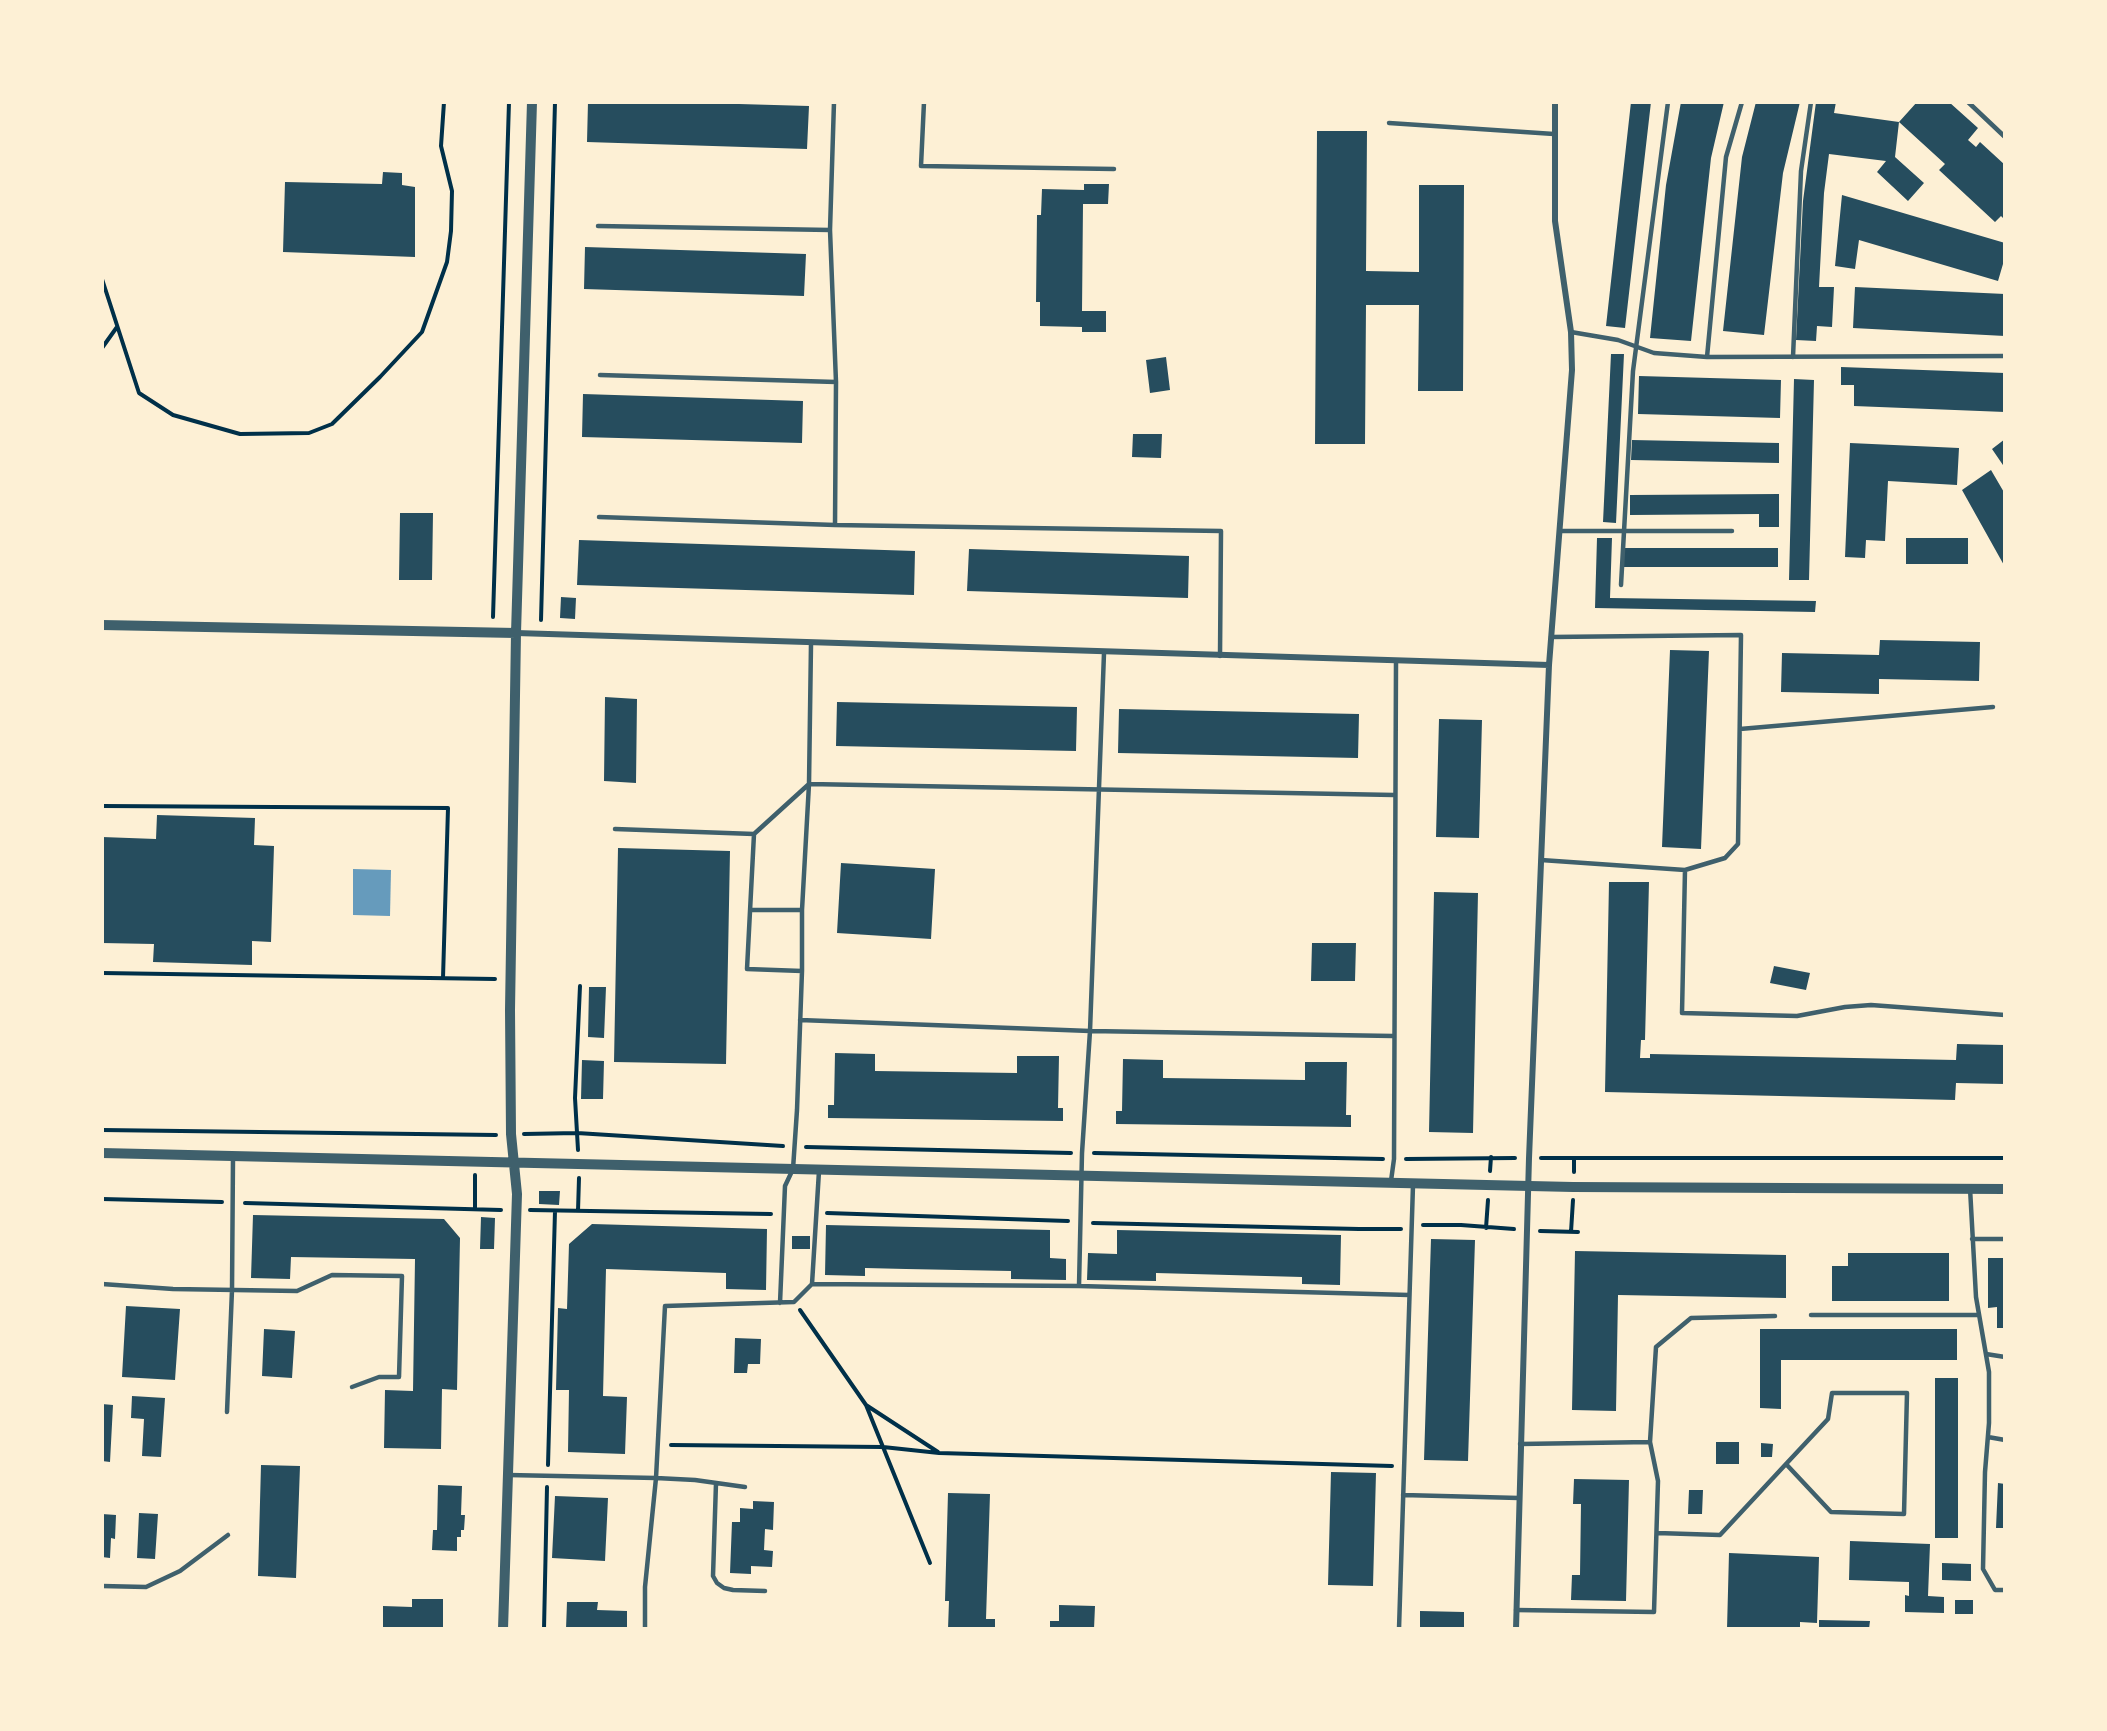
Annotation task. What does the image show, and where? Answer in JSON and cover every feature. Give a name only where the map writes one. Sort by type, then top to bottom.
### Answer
[{"type":"street","points":[[503,1629],[516,1210],[515,1164],[511,1134],[510,979],[516,633],[532,102]]},
{"type":"street","points":[[1516,1629],[1528,1185],[1549,665],[1572,370],[1571,332],[1555,221],[1555,102]]},
{"type":"street","points":[[102,625],[516,633],[811,644],[1549,665]]},
{"type":"street","points":[[102,1153],[579,1166],[1528,1185],[2005,1189]]},
{"type":"lane","points":[[834,102],[830,230],[836,382],[835,525]]},
{"type":"lane","points":[[924,102],[921,166],[1114,169]]},
{"type":"lane","points":[[1621,585],[1636,347],[1668,102]]},
{"type":"lane","points":[[1707,357],[1726,157],[1742,102]]},
{"type":"lane","points":[[1793,357],[1801,171],[1811,102]]},
{"type":"lane","points":[[1968,102],[2005,137]]},
{"type":"lane","points":[[1389,123],[1554,134]]},
{"type":"lane","points":[[598,226],[830,230]]},
{"type":"lane","points":[[1571,332],[1618,340],[1654,353],[1707,357],[2005,356]]},
{"type":"lane","points":[[600,375],[836,382]]},
{"type":"lane","points":[[599,517],[835,525],[1221,531],[1220,656]]},
{"type":"lane","points":[[1560,531],[1732,531]]},
{"type":"lane","points":[[1541,860],[1686,870],[1725,858],[1738,844],[1742,635],[1551,637]]},
{"type":"lane","points":[[780,1303],[785,1186],[793,1169],[801,1020],[802,910],[809,784],[811,644]]},
{"type":"lane","points":[[1078,1286],[1104,653]]},
{"type":"lane","points":[[1391,1181],[1394,1159],[1396,661]]},
{"type":"lane","points":[[1740,729],[1993,707]]},
{"type":"lane","points":[[615,829],[754,834],[809,784],[1394,795]]},
{"type":"lane","points":[[754,834],[747,969],[802,971]]},
{"type":"lane","points":[[1686,870],[1682,1013],[1797,1016],[1845,1007],[1871,1005],[2005,1015]]},
{"type":"lane","points":[[750,910],[802,910]]},
{"type":"lane","points":[[801,1020],[1090,1031],[1393,1036]]},
{"type":"lane","points":[[227,1412],[232,1290],[232,1157]]},
{"type":"lane","points":[[645,1629],[645,1587],[657,1478],[665,1306],[794,1302],[812,1284],[819,1171]]},
{"type":"lane","points":[[1399,1629],[1413,1182]]},
{"type":"lane","points":[[1970,1188],[1979,1315],[1989,1372],[1983,1569],[1995,1590],[2005,1590]]},
{"type":"lane","points":[[1972,1239],[2005,1239]]},
{"type":"lane","points":[[102,1284],[173,1289],[297,1291],[332,1275],[402,1276],[399,1377],[379,1377],[352,1387]]},
{"type":"lane","points":[[812,1284],[1078,1286],[1409,1295]]},
{"type":"lane","points":[[1811,1315],[1979,1315]]},
{"type":"lane","points":[[1516,1610],[1654,1612],[1658,1481],[1650,1442],[1656,1347],[1691,1318],[1775,1316]]},
{"type":"lane","points":[[1986,1354],[2005,1357]]},
{"type":"lane","points":[[1657,1533],[1720,1535],[1786,1464],[1828,1419],[1832,1393],[1907,1392],[1904,1514],[1832,1512],[1786,1464]]},
{"type":"lane","points":[[1988,1437],[2005,1440]]},
{"type":"lane","points":[[1520,1444],[1650,1442]]},
{"type":"lane","points":[[508,1475],[657,1478],[695,1480],[745,1487]]},
{"type":"lane","points":[[716,1483],[713,1576],[724,1588],[765,1591]]},
{"type":"lane","points":[[1403,1495],[1519,1498]]},
{"type":"lane","points":[[102,1586],[146,1587],[180,1571],[228,1535]]},
{"type":"path","points":[[102,279],[139,393],[173,415],[240,434],[309,433],[332,424],[422,332],[447,262],[451,231],[452,191],[441,146],[444,102]]},
{"type":"path","points":[[492,633],[509,102]]},
{"type":"path","points":[[541,634],[555,102]]},
{"type":"path","points":[[102,348],[117,326]]},
{"type":"path","points":[[102,806],[448,808],[443,978]]},
{"type":"path","points":[[102,973],[510,979]]},
{"type":"path","points":[[578,1211],[579,1166],[575,1098],[580,986]]},
{"type":"path","points":[[102,1130],[479,1135],[577,1133],[795,1146]]},
{"type":"path","points":[[102,1199],[516,1210],[784,1214]]},
{"type":"path","points":[[544,1629],[555,1210]]},
{"type":"path","points":[[816,1213],[1394,1230],[1461,1225],[1477,1228],[1578,1232]]},
{"type":"path","points":[[794,1302],[866,1405],[930,1563]]},
{"type":"path","points":[[866,1405],[939,1453]]},
{"type":"path","points":[[658,1445],[883,1447],[939,1453],[1404,1466]]},
{"type":"water","points":[[353,869],[391,870],[390,916],[353,915]]},
{"type":"building","points":[[588,102],[809,106],[807,149],[587,142]]},
{"type":"building","points":[[1631,102],[1651,102],[1625,328],[1606,326]]},
{"type":"building","points":[[1681,102],[1724,102],[1711,158],[1691,341],[1650,338],[1666,185]]},
{"type":"building","points":[[1756,102],[1800,102],[1783,173],[1764,335],[1723,331],[1742,157]]},
{"type":"building","points":[[1816,102],[1836,102],[1834,113],[1899,122],[1895,157],[1924,183],[1908,201],[1877,172],[1886,161],[1829,154],[1824,193],[1819,287],[1834,287],[1832,327],[1817,326],[1816,341],[1796,340],[1803,201]]},
{"type":"building","points":[[1917,102],[1949,102],[1978,128],[1968,140],[1976,147],[1980,142],[2005,165],[2005,220],[2001,216],[1995,222],[1939,170],[1945,164],[1899,122]]},
{"type":"building","points":[[1317,131],[1367,131],[1366,271],[1419,272],[1419,185],[1464,185],[1463,391],[1418,391],[1419,305],[1366,305],[1365,444],[1315,444]]},
{"type":"building","points":[[383,172],[402,173],[402,185],[415,187],[415,257],[283,252],[285,182],[382,184]]},
{"type":"building","points":[[1084,184],[1109,184],[1108,204],[1083,204],[1082,311],[1106,311],[1106,332],[1082,332],[1082,327],[1040,326],[1040,302],[1036,302],[1037,215],[1041,215],[1042,189],[1084,190]]},
{"type":"building","points":[[1842,195],[2005,243],[2005,265],[2003,264],[1998,281],[1859,240],[1855,269],[1835,266]]},
{"type":"building","points":[[585,247],[806,254],[804,296],[584,289]]},
{"type":"building","points":[[1855,287],[2005,294],[2005,336],[1853,328]]},
{"type":"building","points":[[1611,354],[1624,354],[1616,523],[1603,522]]},
{"type":"building","points":[[1166,357],[1170,390],[1150,393],[1146,360]]},
{"type":"building","points":[[1841,367],[2005,373],[2005,412],[1854,406],[1854,385],[1841,385]]},
{"type":"building","points":[[1639,376],[1781,380],[1780,418],[1638,414]]},
{"type":"building","points":[[1794,379],[1814,380],[1809,580],[1789,580]]},
{"type":"building","points":[[583,394],[803,401],[802,443],[582,437]]},
{"type":"building","points":[[1133,434],[1162,434],[1161,458],[1132,457]]},
{"type":"building","points":[[2005,439],[2005,468],[1992,449]]},
{"type":"building","points":[[1632,440],[1779,443],[1779,463],[1631,460]]},
{"type":"building","points":[[1850,443],[1959,448],[1957,485],[1888,481],[1885,541],[1866,540],[1865,558],[1845,557]]},
{"type":"building","points":[[1991,470],[2005,494],[2005,567],[1962,490]]},
{"type":"building","points":[[1779,494],[1779,527],[1759,527],[1759,514],[1630,515],[1630,495]]},
{"type":"building","points":[[400,513],[433,513],[432,580],[399,580]]},
{"type":"building","points":[[1597,538],[1612,538],[1610,598],[1816,601],[1815,612],[1595,608]]},
{"type":"building","points":[[1906,538],[1968,538],[1968,564],[1906,564]]},
{"type":"building","points":[[579,540],[915,551],[914,595],[577,585]]},
{"type":"building","points":[[1624,548],[1778,548],[1778,567],[1624,567]]},
{"type":"building","points":[[969,549],[1189,556],[1188,598],[967,591]]},
{"type":"building","points":[[561,597],[576,598],[575,619],[560,618]]},
{"type":"building","points":[[1880,640],[1980,642],[1979,681],[1879,679],[1879,694],[1781,692],[1782,653],[1879,655]]},
{"type":"building","points":[[1670,650],[1709,651],[1701,849],[1662,847]]},
{"type":"building","points":[[605,697],[637,699],[636,783],[604,781]]},
{"type":"building","points":[[837,702],[1077,707],[1076,751],[836,746]]},
{"type":"building","points":[[1119,709],[1359,714],[1358,758],[1118,753]]},
{"type":"building","points":[[1439,719],[1482,720],[1479,838],[1436,837]]},
{"type":"building","points":[[157,815],[255,818],[254,845],[274,846],[271,942],[252,941],[252,965],[153,962],[154,944],[102,943],[102,837],[156,839]]},
{"type":"building","points":[[618,848],[730,851],[726,1064],[614,1062]]},
{"type":"building","points":[[841,863],[935,869],[931,939],[837,933]]},
{"type":"building","points":[[1609,882],[1649,882],[1645,1040],[1641,1040],[1640,1058],[1650,1058],[1650,1054],[1956,1060],[1957,1044],[2005,1045],[2005,1084],[1956,1083],[1955,1100],[1605,1092]]},
{"type":"building","points":[[1434,892],[1478,893],[1473,1133],[1429,1132]]},
{"type":"building","points":[[1312,943],[1356,943],[1355,981],[1311,981]]},
{"type":"building","points":[[1774,966],[1810,973],[1806,990],[1770,983]]},
{"type":"building","points":[[589,987],[606,987],[604,1038],[588,1037]]},
{"type":"building","points":[[835,1053],[875,1054],[875,1071],[1017,1073],[1017,1056],[1059,1056],[1058,1108],[1063,1108],[1063,1121],[828,1118],[828,1105],[834,1105]]},
{"type":"building","points":[[1123,1059],[1163,1060],[1163,1078],[1305,1080],[1305,1062],[1347,1062],[1346,1115],[1351,1115],[1351,1127],[1116,1124],[1116,1111],[1122,1111]]},
{"type":"building","points":[[582,1060],[604,1061],[603,1099],[581,1099]]},
{"type":"building","points":[[539,1191],[560,1191],[559,1205],[539,1204]]},
{"type":"building","points":[[253,1215],[444,1219],[460,1238],[457,1390],[442,1389],[441,1449],[384,1448],[385,1390],[413,1391],[415,1259],[291,1257],[290,1279],[251,1278]]},
{"type":"building","points":[[481,1217],[495,1218],[494,1249],[480,1249]]},
{"type":"building","points":[[592,1224],[767,1229],[766,1290],[726,1289],[726,1273],[606,1269],[603,1396],[627,1397],[625,1454],[568,1452],[569,1390],[556,1390],[558,1308],[567,1309],[569,1244]]},
{"type":"building","points":[[826,1225],[1050,1230],[1050,1258],[1066,1259],[1066,1280],[1011,1279],[1011,1271],[865,1268],[865,1276],[825,1275]]},
{"type":"building","points":[[1117,1230],[1341,1235],[1340,1285],[1302,1284],[1302,1277],[1156,1273],[1156,1281],[1087,1280],[1088,1253],[1117,1254]]},
{"type":"building","points":[[792,1236],[810,1236],[810,1249],[792,1249]]},
{"type":"building","points":[[1431,1239],[1475,1240],[1468,1461],[1424,1460]]},
{"type":"building","points":[[1575,1251],[1786,1255],[1786,1298],[1618,1295],[1616,1411],[1572,1410]]},
{"type":"building","points":[[1848,1253],[1949,1253],[1949,1301],[1832,1301],[1832,1266],[1848,1266]]},
{"type":"building","points":[[1988,1258],[2005,1258],[2005,1328],[1997,1328],[1997,1307],[1988,1308]]},
{"type":"building","points":[[126,1306],[180,1309],[175,1380],[122,1377]]},
{"type":"building","points":[[264,1329],[295,1331],[292,1378],[262,1376]]},
{"type":"building","points":[[1760,1329],[1957,1329],[1957,1360],[1781,1360],[1781,1409],[1760,1408]]},
{"type":"building","points":[[735,1338],[761,1339],[760,1364],[748,1364],[747,1373],[734,1373]]},
{"type":"building","points":[[1935,1378],[1958,1378],[1958,1538],[1935,1538]]},
{"type":"building","points":[[132,1396],[165,1398],[161,1457],[142,1456],[144,1419],[131,1418]]},
{"type":"building","points":[[102,1404],[113,1405],[110,1462],[102,1461]]},
{"type":"building","points":[[1716,1442],[1739,1442],[1739,1464],[1716,1464]]},
{"type":"building","points":[[1761,1443],[1773,1444],[1772,1457],[1761,1457]]},
{"type":"building","points":[[261,1465],[300,1466],[296,1578],[258,1576]]},
{"type":"building","points":[[1331,1472],[1376,1473],[1373,1586],[1328,1585]]},
{"type":"building","points":[[1574,1479],[1629,1480],[1626,1601],[1571,1600],[1572,1575],[1580,1575],[1581,1504],[1573,1504]]},
{"type":"building","points":[[1998,1483],[2005,1484],[2005,1528],[1996,1528]]},
{"type":"building","points":[[438,1485],[462,1486],[461,1515],[465,1515],[464,1530],[461,1530],[461,1537],[457,1537],[457,1551],[432,1550],[433,1530],[437,1530]]},
{"type":"building","points":[[1689,1490],[1703,1490],[1702,1514],[1688,1514]]},
{"type":"building","points":[[948,1493],[990,1494],[986,1619],[995,1619],[995,1629],[948,1629],[949,1601],[945,1601]]},
{"type":"building","points":[[555,1496],[608,1498],[605,1561],[552,1558]]},
{"type":"building","points":[[753,1501],[774,1502],[773,1530],[765,1529],[764,1550],[773,1551],[772,1567],[751,1566],[751,1574],[730,1573],[732,1522],[740,1522],[740,1508],[753,1509]]},
{"type":"building","points":[[139,1513],[158,1514],[155,1559],[137,1558]]},
{"type":"building","points":[[102,1514],[116,1515],[115,1539],[111,1538],[110,1558],[102,1557]]},
{"type":"building","points":[[1850,1541],[1930,1544],[1928,1596],[1944,1597],[1944,1613],[1905,1612],[1905,1595],[1909,1596],[1909,1582],[1849,1580]]},
{"type":"building","points":[[1729,1553],[1819,1557],[1817,1623],[1800,1622],[1800,1629],[1727,1629]]},
{"type":"building","points":[[1942,1563],[1971,1564],[1971,1581],[1942,1580]]},
{"type":"building","points":[[412,1599],[443,1599],[443,1629],[383,1629],[383,1606],[412,1607]]},
{"type":"building","points":[[1955,1600],[1973,1600],[1973,1614],[1955,1614]]},
{"type":"building","points":[[567,1602],[598,1602],[597,1610],[627,1611],[627,1629],[566,1629]]},
{"type":"building","points":[[1059,1605],[1095,1606],[1094,1629],[1050,1629],[1050,1621],[1059,1621]]},
{"type":"building","points":[[1420,1611],[1464,1612],[1464,1629],[1420,1629]]},
{"type":"building","points":[[1819,1620],[1870,1621],[1869,1629],[1819,1629]]}]
